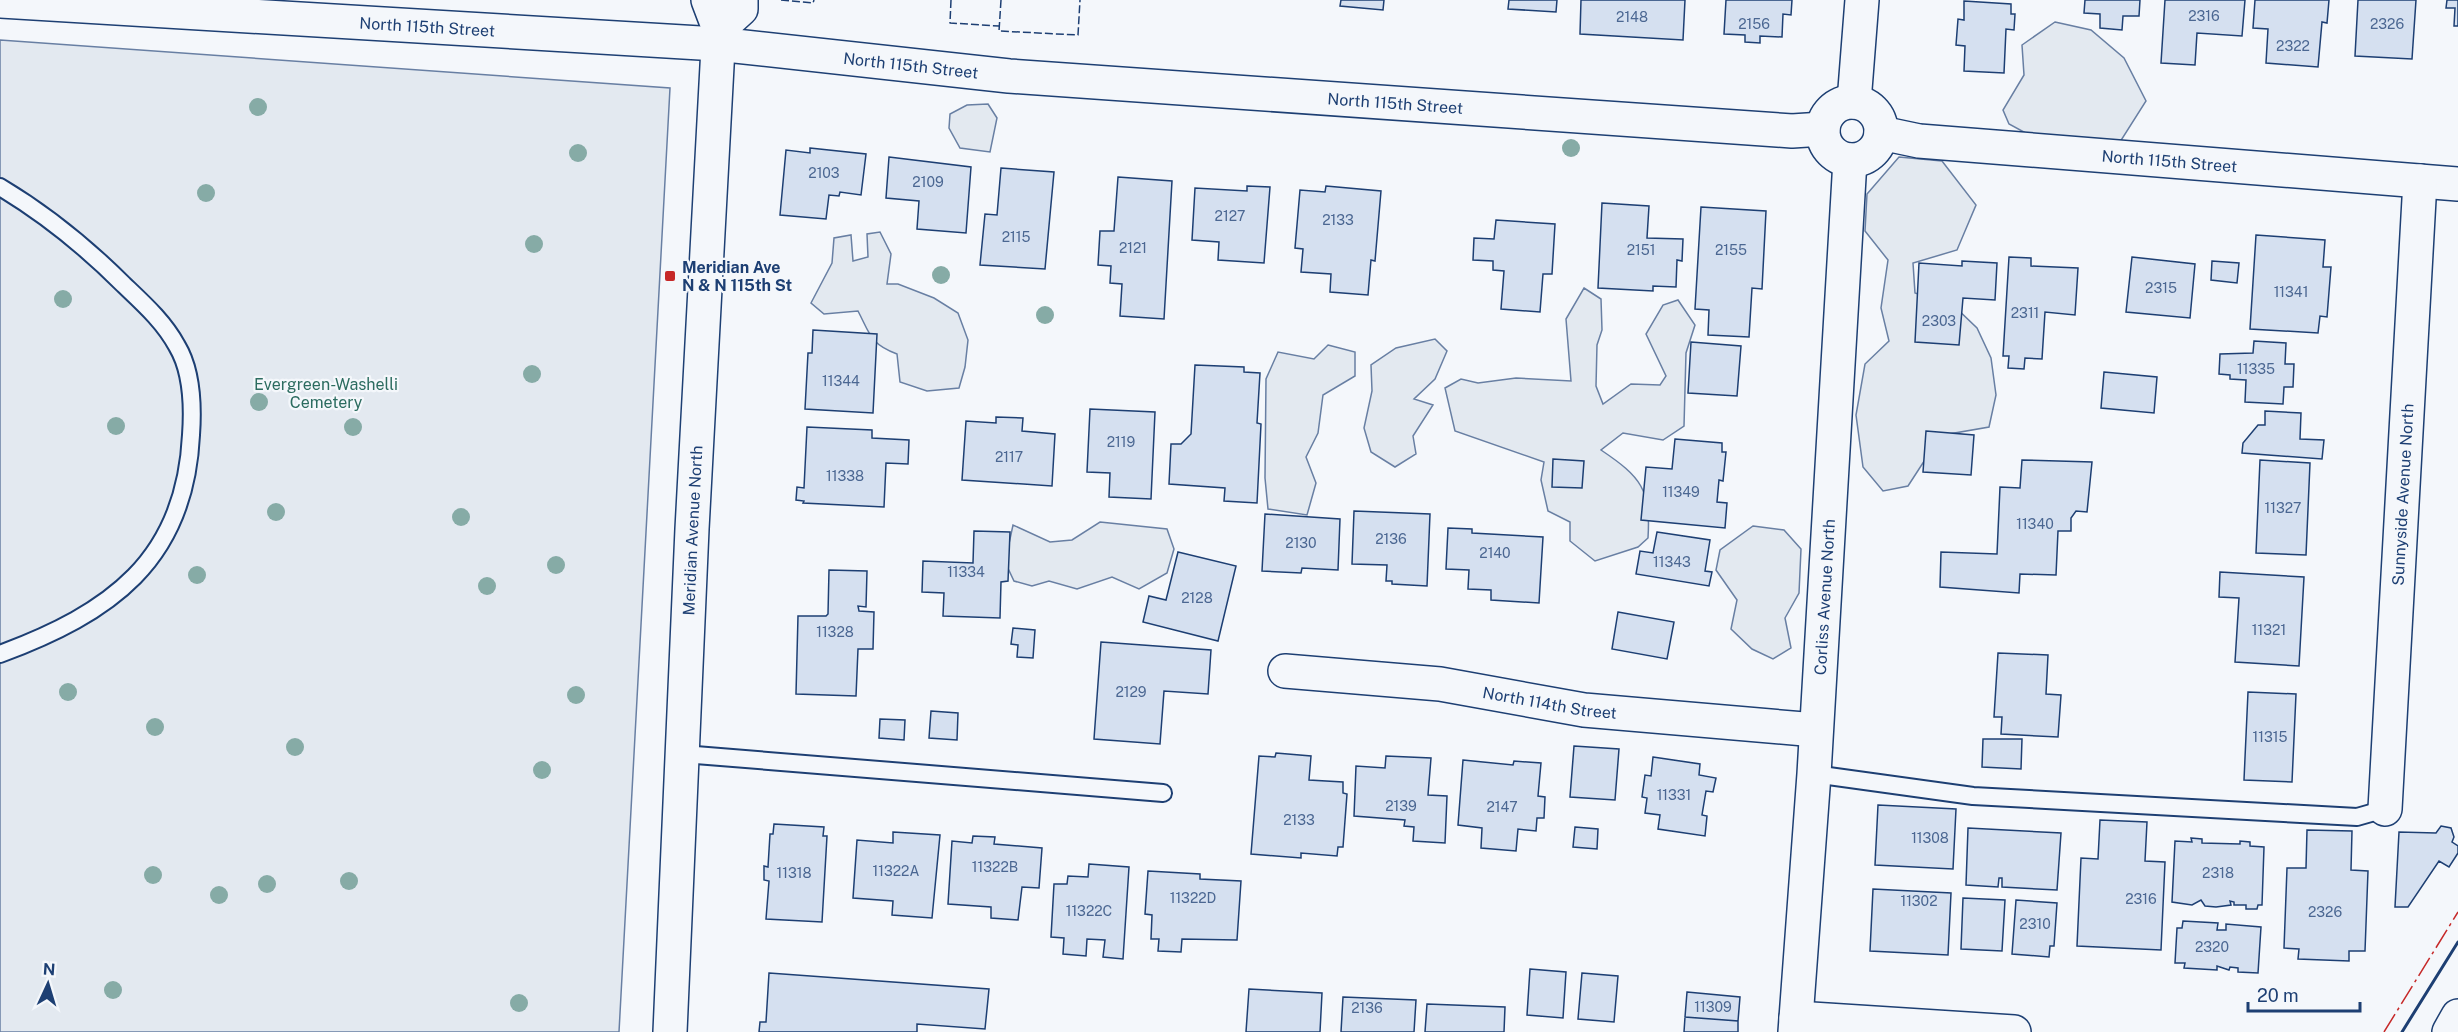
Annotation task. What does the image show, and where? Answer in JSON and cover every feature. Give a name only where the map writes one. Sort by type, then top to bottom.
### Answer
[{"type":"main road","points":[[715,24],[741,9],[741,0]]},
{"type":"main road","points":[[1854,102],[1862,0]]},
{"type":"main road","name":"North 115th Street","points":[[0,1],[715,24],[846,60],[1020,77],[1792,131],[1823,129]]},
{"type":"main road","name":"Meridian Avenue North","points":[[670,1032],[715,24]]},
{"type":"main road","points":[[1846,102],[1854,102],[1874,112],[1881,133],[1871,153],[1850,160],[1835,156],[1830,150],[1823,129],[1824,122],[1833,109],[1846,102]]},
{"type":"main road","name":"North 115th Street","points":[[1881,133],[1919,141],[2458,184]]},
{"type":"main road","name":"Corliss Avenue North","points":[[1795,1025],[1814,774],[1850,160]]},
{"type":"main road","name":"Sunnyside Avenue North","points":[[2385,809],[2420,181]]},
{"type":"main road","name":"North 114th Street","points":[[1285,671],[1440,684],[1584,710],[1816,730]]},
{"type":"main road","points":[[2449,1032],[2458,1017]]},
{"type":"main road","points":[[1795,1025],[2014,1032]]},
{"type":"lane","points":[[0,187],[36,209],[85,246],[157,316],[179,348],[188,376],[192,427],[188,463],[176,514],[163,543],[138,573],[101,606],[0,654]]},
{"type":"lane","points":[[683,754],[1163,793]]},
{"type":"lane","points":[[1814,774],[1973,796],[2357,817],[2385,809]]},
{"type":"green space","points":[[2055,22],[2091,30],[2124,58],[2146,101],[2120,142],[2033,137],[2009,124],[2003,110],[2024,75],[2022,45]]},
{"type":"green space","name":"Evergreen-Washelli Cemetery","points":[[0,40],[670,88],[619,1032],[0,1032]]},
{"type":"green space","points":[[988,104],[997,118],[990,152],[960,148],[949,128],[950,114],[967,105]]},
{"type":"green space","points":[[1899,157],[1942,161],[1976,205],[1957,250],[1913,263],[1915,293],[1954,306],[1977,328],[1991,358],[1996,395],[1989,427],[1932,437],[1932,449],[1908,486],[1883,491],[1863,467],[1856,415],[1865,364],[1889,341],[1881,308],[1888,260],[1865,231],[1867,194]]},
{"type":"green space","points":[[880,232],[891,254],[887,284],[898,284],[934,298],[958,313],[968,340],[965,367],[959,388],[927,391],[900,382],[897,354],[876,342],[868,332],[858,311],[824,314],[811,303],[832,263],[834,238],[851,235],[853,261],[868,257],[867,234]]},
{"type":"green space","points":[[1584,288],[1601,299],[1602,330],[1597,345],[1596,386],[1603,404],[1631,384],[1660,385],[1666,376],[1646,334],[1663,305],[1678,300],[1695,325],[1686,353],[1684,426],[1663,440],[1623,433],[1601,450],[1626,468],[1641,486],[1648,507],[1648,538],[1638,547],[1595,561],[1570,541],[1570,522],[1548,511],[1541,480],[1544,462],[1455,431],[1445,388],[1461,379],[1478,383],[1516,378],[1571,381],[1566,319]]},
{"type":"green space","points":[[1435,339],[1447,351],[1435,379],[1414,399],[1433,405],[1413,436],[1416,454],[1395,467],[1371,452],[1364,428],[1372,391],[1371,365],[1396,348]]},
{"type":"green space","points":[[1328,345],[1355,352],[1355,376],[1323,395],[1318,433],[1306,457],[1316,483],[1307,515],[1268,509],[1265,478],[1266,379],[1278,352],[1314,359]]},
{"type":"green space","points":[[1100,522],[1167,529],[1174,549],[1167,573],[1139,589],[1112,577],[1077,589],[1049,581],[1032,586],[1014,581],[1005,562],[1013,525],[1050,542],[1072,540]]},
{"type":"green space","points":[[1753,526],[1784,530],[1801,549],[1799,593],[1785,618],[1791,648],[1773,659],[1752,649],[1731,629],[1737,600],[1716,570],[1720,550]]},
{"type":"building","points":[[1341,0],[1384,0],[1383,10],[1340,6]]},
{"type":"building","points":[[1509,0],[1557,0],[1556,12],[1508,9]]},
{"type":"building","points":[[1581,0],[1685,0],[1683,40],[1580,34]]},
{"type":"building","points":[[1726,0],[1792,0],[1791,15],[1783,14],[1782,37],[1760,36],[1760,43],[1745,42],[1745,35],[1724,34]]},
{"type":"building","points":[[2085,0],[2140,0],[2139,16],[2123,16],[2122,30],[2100,28],[2100,14],[2084,13]]},
{"type":"building","points":[[2165,0],[2245,0],[2242,36],[2197,33],[2195,65],[2161,63]]},
{"type":"building","points":[[2255,0],[2329,0],[2327,23],[2322,22],[2318,67],[2266,63],[2268,29],[2253,28]]},
{"type":"building","points":[[2358,0],[2416,0],[2412,59],[2355,56]]},
{"type":"building","points":[[2447,0],[2458,0],[2458,26],[2454,26],[2455,8],[2446,8]]},
{"type":"building","points":[[1964,1],[2011,4],[2011,14],[2015,14],[2014,30],[2006,29],[2004,73],[1964,71],[1965,46],[1956,45],[1958,19],[1964,20]]},
{"type":"building","points":[[810,148],[866,154],[861,195],[840,192],[839,196],[829,195],[826,219],[780,215],[786,150],[810,153]]},
{"type":"building","points":[[889,157],[971,167],[966,233],[917,229],[919,201],[886,198]]},
{"type":"building","points":[[1001,168],[1054,172],[1045,269],[980,265],[985,214],[997,215]]},
{"type":"building","points":[[1118,177],[1172,181],[1164,319],[1120,316],[1122,284],[1110,283],[1111,266],[1098,265],[1100,231],[1114,231]]},
{"type":"building","points":[[1247,186],[1270,187],[1264,263],[1218,260],[1219,242],[1192,240],[1195,188],[1247,191]]},
{"type":"building","points":[[1326,186],[1381,191],[1375,261],[1371,260],[1368,295],[1330,292],[1331,274],[1301,272],[1303,249],[1295,248],[1300,190],[1325,192]]},
{"type":"building","points":[[1602,203],[1649,206],[1647,238],[1683,239],[1682,261],[1677,260],[1676,287],[1653,286],[1653,291],[1598,288]]},
{"type":"building","points":[[1701,207],[1766,211],[1762,289],[1752,288],[1749,337],[1708,335],[1709,310],[1695,309]]},
{"type":"building","points":[[1496,220],[1555,224],[1552,274],[1543,274],[1540,312],[1501,309],[1504,271],[1493,270],[1493,261],[1473,260],[1474,238],[1494,239]]},
{"type":"building","points":[[2256,235],[2325,240],[2323,267],[2331,267],[2327,317],[2320,316],[2318,333],[2250,329]]},
{"type":"building","points":[[2009,257],[2031,258],[2031,266],[2078,268],[2075,315],[2045,312],[2042,359],[2025,358],[2024,369],[2008,368],[2009,356],[2003,356]]},
{"type":"building","points":[[2132,257],[2195,264],[2190,318],[2126,312]]},
{"type":"building","points":[[1962,261],[1997,263],[1995,300],[1963,298],[1959,345],[1915,342],[1919,263],[1962,266]]},
{"type":"building","points":[[2212,261],[2239,263],[2237,283],[2211,280]]},
{"type":"building","points":[[813,330],[877,334],[873,413],[805,409],[808,353],[812,353]]},
{"type":"building","points":[[2254,341],[2286,343],[2285,364],[2294,364],[2293,387],[2284,387],[2283,404],[2245,402],[2246,380],[2230,379],[2230,375],[2219,374],[2220,354],[2253,353]]},
{"type":"building","points":[[1691,342],[1741,346],[1737,396],[1688,393]]},
{"type":"building","points":[[1195,365],[1244,367],[1244,372],[1260,373],[1257,423],[1261,424],[1257,503],[1224,501],[1225,488],[1169,484],[1171,444],[1181,444],[1191,434]]},
{"type":"building","points":[[2104,372],[2157,377],[2154,413],[2101,408]]},
{"type":"building","points":[[1090,409],[1155,412],[1151,499],[1109,497],[1110,473],[1087,472]]},
{"type":"building","points":[[2265,411],[2301,413],[2300,439],[2324,440],[2322,459],[2242,453],[2243,443],[2258,425],[2265,425]]},
{"type":"building","points":[[996,417],[1023,418],[1022,431],[1055,434],[1052,486],[962,480],[966,421],[996,423]]},
{"type":"building","points":[[807,427],[872,430],[872,438],[909,440],[908,464],[886,463],[884,507],[803,503],[804,501],[796,500],[797,487],[804,488]]},
{"type":"building","points":[[1926,431],[1974,435],[1971,475],[1923,472]]},
{"type":"building","points":[[1675,439],[1722,443],[1722,452],[1726,452],[1723,481],[1719,480],[1717,502],[1727,503],[1725,528],[1641,520],[1646,467],[1672,469]]},
{"type":"building","points":[[1553,459],[1584,461],[1582,488],[1552,487]]},
{"type":"building","points":[[2022,460],[2092,462],[2087,512],[2076,511],[2071,518],[2071,531],[2058,531],[2056,575],[2020,574],[2019,593],[1940,587],[1941,552],[1997,554],[2000,487],[2020,488]]},
{"type":"building","points":[[2260,460],[2310,463],[2306,555],[2256,553]]},
{"type":"building","points":[[1354,511],[1430,514],[1427,586],[1392,584],[1392,581],[1386,581],[1387,565],[1352,564]]},
{"type":"building","points":[[1265,514],[1340,519],[1338,570],[1302,568],[1301,573],[1262,571]]},
{"type":"building","points":[[1448,528],[1472,529],[1472,533],[1543,537],[1539,603],[1491,600],[1491,590],[1468,589],[1469,570],[1446,569]]},
{"type":"building","points":[[974,531],[1010,532],[1008,581],[1001,582],[1000,618],[943,616],[944,593],[922,592],[923,561],[973,563]]},
{"type":"building","points":[[1657,532],[1710,540],[1705,571],[1712,572],[1709,586],[1636,574],[1640,551],[1653,553]]},
{"type":"building","points":[[1178,552],[1236,566],[1218,641],[1143,622],[1149,596],[1166,600]]},
{"type":"building","points":[[829,570],[867,571],[866,607],[858,606],[859,611],[874,612],[873,649],[858,649],[856,696],[796,694],[798,616],[826,616],[828,614]]},
{"type":"building","points":[[2220,572],[2304,577],[2299,666],[2235,662],[2239,598],[2219,597]]},
{"type":"building","points":[[1618,612],[1674,622],[1667,659],[1612,649]]},
{"type":"building","points":[[1013,628],[1035,630],[1033,658],[1017,657],[1018,645],[1011,644]]},
{"type":"building","points":[[1101,642],[1211,650],[1208,694],[1164,691],[1160,744],[1094,739]]},
{"type":"building","points":[[1998,653],[2048,655],[2046,694],[2061,695],[2058,737],[2001,734],[2002,717],[1994,717]]},
{"type":"building","points":[[2248,692],[2296,694],[2292,782],[2244,780]]},
{"type":"building","points":[[931,711],[958,713],[957,740],[929,738]]},
{"type":"building","points":[[880,719],[905,720],[904,740],[879,738]]},
{"type":"building","points":[[1983,739],[2022,739],[2021,769],[1982,767]]},
{"type":"building","points":[[1574,746],[1619,749],[1615,800],[1570,797]]},
{"type":"building","points":[[1276,753],[1311,756],[1309,780],[1343,782],[1343,793],[1347,794],[1343,847],[1338,847],[1337,856],[1301,853],[1301,858],[1251,854],[1259,756],[1275,757]]},
{"type":"building","points":[[1386,756],[1431,758],[1428,795],[1447,796],[1445,843],[1413,841],[1414,827],[1404,826],[1405,820],[1354,816],[1356,766],[1385,768]]},
{"type":"building","points":[[1653,757],[1700,764],[1699,775],[1716,778],[1713,792],[1706,791],[1702,815],[1707,816],[1705,836],[1658,829],[1660,815],[1645,813],[1647,798],[1642,797],[1645,775],[1651,776]]},
{"type":"building","points":[[1463,760],[1513,765],[1514,761],[1541,763],[1538,796],[1545,797],[1544,818],[1537,818],[1536,831],[1518,829],[1516,851],[1481,848],[1482,828],[1458,825]]},
{"type":"building","points":[[1878,805],[1956,809],[1953,869],[1875,865]]},
{"type":"building","points":[[2100,820],[2147,822],[2145,861],[2165,862],[2161,950],[2077,946],[2081,858],[2098,859]]},
{"type":"building","points":[[774,824],[824,827],[823,836],[827,836],[822,922],[766,919],[769,881],[764,880],[764,866],[768,867],[770,834],[773,834]]},
{"type":"building","points":[[2441,826],[2451,828],[2454,837],[2452,842],[2458,846],[2458,853],[2449,867],[2439,861],[2408,907],[2395,907],[2399,832],[2436,833]]},
{"type":"building","points":[[1575,827],[1598,829],[1597,849],[1573,847]]},
{"type":"building","points":[[1968,828],[2061,833],[2057,890],[2002,887],[2002,878],[1999,878],[1998,887],[1966,885]]},
{"type":"building","points":[[2307,830],[2352,831],[2351,870],[2368,871],[2365,951],[2349,951],[2349,961],[2298,959],[2299,949],[2284,948],[2287,868],[2306,868]]},
{"type":"building","points":[[893,832],[940,835],[932,918],[892,915],[893,901],[853,898],[857,840],[893,843]]},
{"type":"building","points":[[973,836],[995,837],[994,844],[1042,848],[1039,888],[1022,887],[1018,920],[991,918],[991,907],[948,904],[952,841],[972,843]]},
{"type":"building","points":[[2191,838],[2202,839],[2202,843],[2240,844],[2240,841],[2250,842],[2250,846],[2264,847],[2262,905],[2258,905],[2257,909],[2246,909],[2246,905],[2234,905],[2234,902],[2230,901],[2231,905],[2216,907],[2205,906],[2201,900],[2192,905],[2172,902],[2175,841],[2192,842]]},
{"type":"building","points":[[1089,864],[1129,867],[1123,959],[1103,957],[1105,940],[1087,939],[1086,956],[1063,954],[1064,938],[1051,937],[1054,884],[1067,884],[1068,876],[1088,877]]},
{"type":"building","points":[[1148,871],[1200,874],[1200,879],[1241,881],[1237,940],[1182,939],[1181,952],[1158,951],[1159,939],[1151,939],[1152,915],[1145,914]]},
{"type":"building","points":[[1873,889],[1951,893],[1948,955],[1870,951]]},
{"type":"building","points":[[1963,898],[2005,900],[2002,951],[1961,949]]},
{"type":"building","points":[[2016,900],[2057,903],[2054,946],[2050,946],[2049,957],[2012,954]]},
{"type":"building","points":[[2183,921],[2218,923],[2217,930],[2226,930],[2226,924],[2261,927],[2258,973],[2238,972],[2238,968],[2230,967],[2229,970],[2217,966],[2217,970],[2184,968],[2185,963],[2175,963],[2177,928],[2182,928]]},
{"type":"building","points":[[1530,969],[1566,972],[1563,1018],[1527,1015]]},
{"type":"building","points":[[769,973],[989,989],[985,1029],[917,1024],[917,1032],[759,1032],[760,1022],[766,1022]]},
{"type":"building","points":[[1582,973],[1618,976],[1614,1022],[1578,1019]]},
{"type":"building","points":[[1249,989],[1322,993],[1320,1032],[1246,1032]]},
{"type":"building","points":[[1687,992],[1740,997],[1738,1021],[1685,1017]]},
{"type":"building","points":[[1343,997],[1416,1000],[1414,1032],[1341,1032]]},
{"type":"building","points":[[1427,1004],[1505,1007],[1504,1032],[1425,1032]]},
{"type":"building","points":[[1685,1017],[1738,1021],[1738,1032],[1684,1032]]},
{"type":"fence","points":[[781,0],[813,3],[814,0]]},
{"type":"fence","points":[[951,0],[950,23],[999,26]]},
{"type":"fence","points":[[1001,0],[999,31],[1078,35],[1080,0]]},
{"type":"wall","points":[[2402,1032],[2458,942]]},
{"type":"power","points":[[2384,1032],[2458,912]]},
{"type":"place","name":"Meridian Ave N & N 115th St","points":[[670,276]]}]
